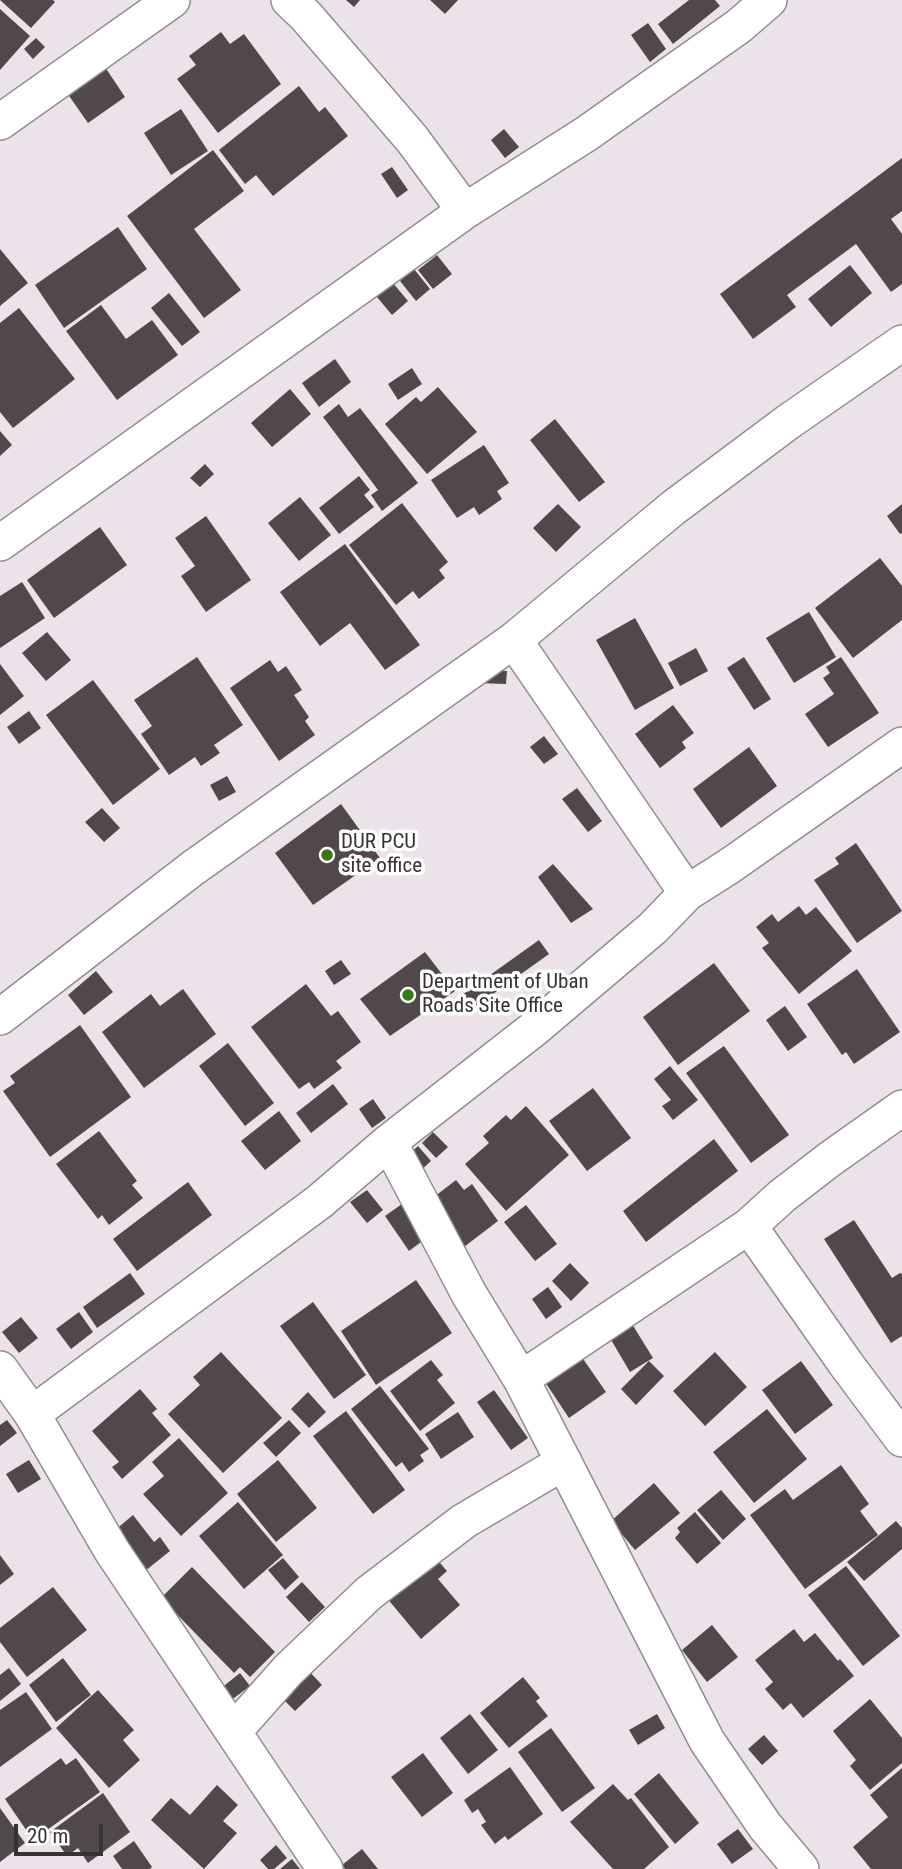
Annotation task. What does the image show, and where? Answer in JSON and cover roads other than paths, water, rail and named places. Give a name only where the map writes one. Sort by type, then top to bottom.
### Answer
[{"type":"street","points":[[0,122],[172,0]]},
{"type":"street","points":[[289,0],[306,16],[412,139],[465,211]]},
{"type":"street","points":[[0,542],[465,211],[586,134],[739,26],[769,0]]},
{"type":"street","points":[[0,1017],[193,868],[514,640],[673,508],[788,422],[902,343]]},
{"type":"street","points":[[514,640],[687,893]]},
{"type":"street","points":[[32,1414],[319,1202],[389,1142],[535,1028],[653,928],[687,893],[902,745]]},
{"type":"street","points":[[521,1379],[749,1226],[782,1196],[902,1108]]},
{"type":"street","points":[[389,1142],[470,1294],[521,1379],[707,1741],[765,1826],[801,1869]]},
{"type":"street","points":[[749,1226],[902,1439]]},
{"type":"street","points":[[0,1369],[32,1414],[112,1551],[326,1869]]},
{"type":"street","points":[[234,1731],[288,1670],[369,1593],[464,1521],[564,1462]]},
{"type":"place","name":"DUR PCU site office","points":[[327,855]]},
{"type":"place","name":"Department of Uban Roads Site Office","points":[[408,995]]}]
